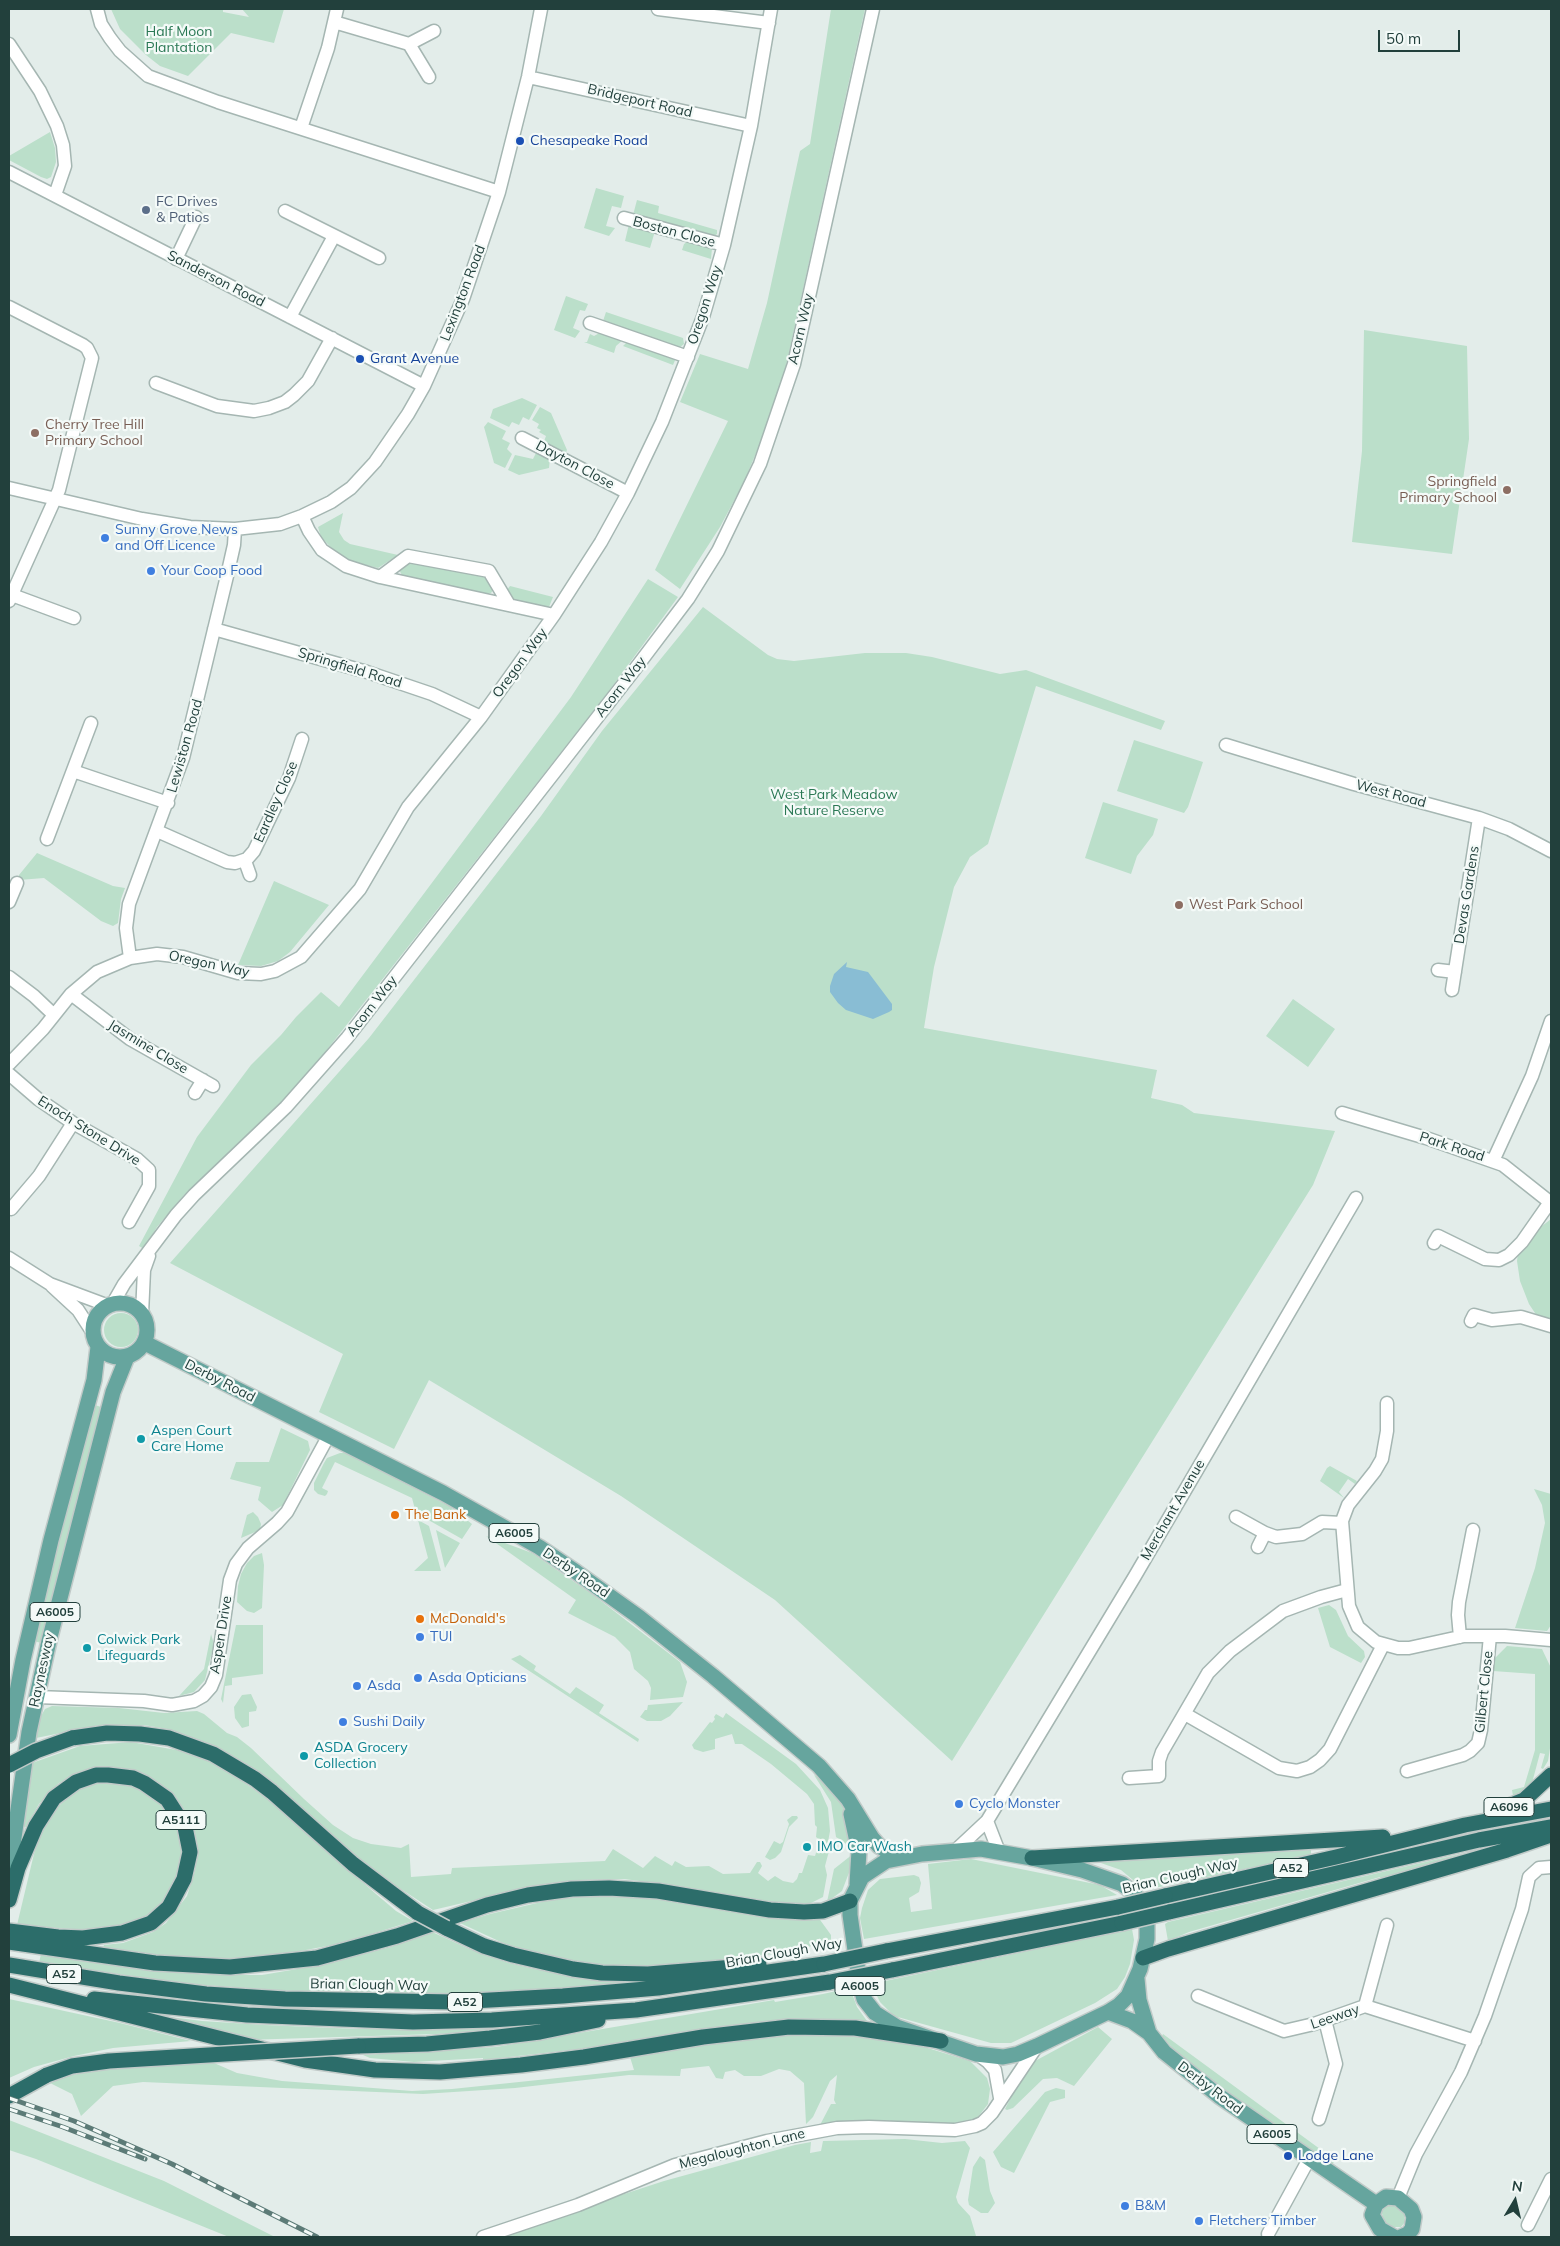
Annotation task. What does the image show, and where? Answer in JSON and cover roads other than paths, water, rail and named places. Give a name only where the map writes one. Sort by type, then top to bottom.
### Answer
[{"type":"highway","points":[[9,1765],[36,1751],[72,1738],[107,1733],[140,1734],[170,1738],[212,1754],[255,1779],[352,1864],[418,1913],[491,1948],[527,1960],[602,1973],[648,1974],[751,1965],[817,1965]]},
{"type":"highway","name":"A5111","points":[[9,1900],[18,1868],[36,1826],[54,1798],[76,1782],[96,1776],[108,1775],[133,1778],[144,1782],[167,1799],[185,1828],[190,1852],[184,1879],[169,1907],[151,1923],[122,1933],[83,1938],[58,1937],[9,1930]]},
{"type":"highway","name":"A6096","points":[[1466,1825],[1524,1800],[1551,1775]]},
{"type":"highway","name":"Brian Clough Way","points":[[9,1965],[120,1983],[206,1994],[285,1999],[454,2002],[658,1988],[817,1965],[1118,1907],[1327,1859],[1416,1836],[1551,1809]]},
{"type":"highway","name":"A52","points":[[9,1985],[118,2002],[320,2020],[413,2022],[492,2020],[636,2010],[830,1982],[892,1970],[1122,1923],[1479,1840],[1551,1827]]},
{"type":"highway","points":[[1143,1958],[1182,1944],[1507,1850],[1551,1835]]},
{"type":"highway","points":[[1032,1858],[1416,1836]]},
{"type":"highway","points":[[9,1942],[155,1963],[230,1967],[271,1964],[326,1956],[397,1936],[488,1905],[528,1895],[572,1889],[609,1888],[658,1891],[770,1910],[804,1912],[823,1911],[850,1900]]},
{"type":"highway","points":[[9,1985],[305,2060],[375,2070],[440,2072],[521,2065],[584,2057],[703,2037],[789,2027],[847,2027],[941,2041]]},
{"type":"highway","points":[[9,2096],[47,2075],[72,2066],[109,2061],[358,2046],[427,2044],[540,2032],[578,2025],[636,2010]]},
{"type":"main road","points":[[110,1305],[121,1303],[132,1305],[142,1314],[147,1327],[145,1343]]},
{"type":"main road","name":"A6005","points":[[95,1340],[96,1318],[110,1305]]},
{"type":"main road","points":[[95,1340],[112,1356],[127,1357]]},
{"type":"main road","name":"Raynesway","points":[[9,1735],[23,1660],[51,1540],[94,1380],[95,1340]]},
{"type":"main road","name":"A6005","points":[[127,1357],[138,1351],[145,1343]]},
{"type":"main road","name":"Derby Road","points":[[145,1343],[328,1435],[539,1547],[639,1617],[713,1676],[819,1766],[839,1787],[880,1846],[887,1851],[910,1855]]},
{"type":"main road","name":"Raynesway","points":[[9,1873],[29,1732],[61,1589],[115,1386],[127,1357]]},
{"type":"main road","name":"Derby Road","points":[[839,1787],[849,1808],[857,1837],[859,1863],[857,1884]]},
{"type":"main road","name":"A6005","points":[[910,1855],[981,1849],[1032,1858],[1107,1878],[1122,1884],[1134,1893],[1144,1909],[1147,1925],[1143,1958],[1137,1978]]},
{"type":"main road","points":[[857,1884],[868,1872],[886,1861],[910,1855]]},
{"type":"main road","name":"A6005","points":[[857,1884],[850,1900],[850,1915],[860,1985],[864,1998],[875,2013],[897,2027],[976,2054],[1000,2057],[1012,2056],[1037,2046],[1108,2012]]},
{"type":"main road","points":[[1108,2012],[1128,1996],[1137,1978]]},
{"type":"main road","name":"Derby Road","points":[[1137,1978],[1138,2000],[1149,2034]]},
{"type":"main road","name":"Derby Road","points":[[1108,2012],[1132,2021],[1149,2034],[1172,2059],[1219,2096],[1376,2204]]},
{"type":"main road","points":[[1386,2197],[1398,2198],[1411,2209],[1414,2217],[1401,2236],[1375,2223],[1372,2215],[1376,2204],[1386,2197]]},
{"type":"street","points":[[97,9],[101,24],[110,38],[120,51],[148,76],[218,102],[498,192]]},
{"type":"street","points":[[302,128],[328,48],[338,9]]},
{"type":"street","name":"Lexington Road","points":[[9,488],[182,526],[235,529],[280,524],[302,516],[331,502],[360,479],[389,443],[424,386],[463,299],[498,192],[528,77],[541,9]]},
{"type":"street","points":[[659,9],[769,24]]},
{"type":"street","name":"Oregon Way","points":[[9,1064],[71,994],[97,972],[130,958],[170,955],[246,974],[275,971],[294,962],[307,951],[360,889],[408,807],[481,717],[554,615],[601,542],[628,493],[662,422],[709,298],[724,245],[751,126],[771,9]]},
{"type":"street","name":"Acorn Way","points":[[110,1305],[176,1215],[194,1195],[286,1107],[348,1038],[638,665],[688,599],[718,551],[760,464],[794,364],[873,9]]},
{"type":"street","points":[[334,22],[409,44],[429,77]]},
{"type":"street","points":[[409,44],[434,31]]},
{"type":"street","points":[[9,44],[40,92],[57,126],[63,145],[65,166],[55,195]]},
{"type":"street","name":"Bridgeport Road","points":[[528,77],[751,126]]},
{"type":"street","name":"Sanderson Road","points":[[9,172],[424,386]]},
{"type":"street","points":[[285,211],[379,258]]},
{"type":"street","points":[[176,259],[196,217]]},
{"type":"street","name":"Boston Close","points":[[624,218],[724,245]]},
{"type":"street","points":[[290,316],[334,236]]},
{"type":"street","points":[[9,307],[88,348],[92,358],[56,499],[10,598],[74,618]]},
{"type":"street","points":[[590,323],[688,357]]},
{"type":"street","points":[[156,383],[217,406],[254,411],[269,408],[289,399],[308,381],[332,338]]},
{"type":"street","name":"Dayton Close","points":[[522,438],[628,493]]},
{"type":"street","points":[[302,516],[317,544],[329,556],[346,566],[380,576],[508,603],[554,615]]},
{"type":"street","name":"Lewiston Road","points":[[130,958],[126,928],[128,911],[134,888],[168,803],[189,737],[234,545],[235,529]]},
{"type":"street","points":[[380,576],[408,556],[488,571],[508,603]]},
{"type":"street","name":"Springfield Road","points":[[214,629],[368,672],[432,694],[481,717]]},
{"type":"street","points":[[54,833],[73,771],[91,723]]},
{"type":"street","name":"Eardley Close","points":[[244,861],[254,851],[289,778],[302,739]]},
{"type":"street","name":"West Road","points":[[1226,745],[1354,784],[1479,818],[1510,829],[1551,851]]},
{"type":"street","points":[[73,771],[168,803]]},
{"type":"street","name":"Devas Gardens","points":[[1452,990],[1479,818]]},
{"type":"street","points":[[157,831],[227,862],[244,861],[250,875]]},
{"type":"street","points":[[1438,970],[1455,972]]},
{"type":"street","points":[[9,977],[34,996],[54,1015]]},
{"type":"street","name":"Jasmine Close","points":[[71,994],[130,1039],[208,1083],[195,1093]]},
{"type":"street","points":[[1493,1161],[1532,1076],[1551,1021]]},
{"type":"street","name":"Enoch Stone Drive","points":[[9,1074],[31,1094],[73,1123],[136,1159],[149,1170],[149,1186],[129,1222]]},
{"type":"street","name":"Park Road","points":[[1342,1113],[1493,1161],[1513,1171],[1550,1203]]},
{"type":"street","points":[[11,1209],[39,1176],[73,1123]]},
{"type":"street","name":"Merchant Avenue","points":[[956,1850],[987,1821],[1135,1576],[1356,1198]]},
{"type":"street","points":[[1434,1243],[1438,1236],[1490,1261],[1507,1262],[1550,1203]]},
{"type":"street","name":"Acorn Way","points":[[142,1314],[144,1270],[151,1249]]},
{"type":"street","points":[[9,1258],[50,1284],[78,1310],[95,1340]]},
{"type":"street","points":[[50,1284],[110,1305]]},
{"type":"street","points":[[1471,1321],[1474,1315],[1492,1320],[1521,1318],[1551,1326]]},
{"type":"street","points":[[1387,1404],[1387,1437],[1384,1467],[1348,1505],[1342,1523],[1349,1609],[1358,1627],[1383,1645],[1409,1648],[1460,1636],[1551,1640]]},
{"type":"street","name":"Aspen Drive","points":[[37,1697],[144,1701],[172,1705],[194,1701],[203,1696],[211,1687],[216,1675],[230,1580],[236,1564],[248,1548],[287,1512],[328,1435]]},
{"type":"street","points":[[1236,1517],[1276,1537],[1298,1535],[1322,1522],[1342,1523]]},
{"type":"street","points":[[1258,1547],[1265,1533]]},
{"type":"street","points":[[1460,1636],[1458,1611],[1476,1536]]},
{"type":"street","points":[[1129,1778],[1159,1776],[1160,1756],[1208,1673],[1218,1661],[1268,1620],[1283,1611],[1347,1590]]},
{"type":"street","name":"Gilbert Close","points":[[1414,1765],[1463,1755],[1478,1743],[1481,1730],[1490,1636]]},
{"type":"street","points":[[1185,1714],[1280,1768],[1292,1770],[1306,1768],[1317,1763],[1327,1753],[1383,1645]]},
{"type":"street","points":[[987,1821],[999,1852]]},
{"type":"street","points":[[1398,2198],[1416,2154],[1461,2072],[1475,2040],[1501,1974],[1524,1900],[1529,1877],[1537,1869],[1550,1867]]},
{"type":"street","points":[[1365,2006],[1386,1925]]},
{"type":"street","name":"Leeway","points":[[1198,1996],[1284,2031],[1295,2030],[1365,2006],[1475,2040]]},
{"type":"street","points":[[1319,2119],[1336,2064],[1325,2020]]},
{"type":"street","name":"Megaloughton Lane","points":[[483,2237],[578,2205],[675,2165],[708,2155],[801,2133],[837,2128],[959,2130],[982,2123],[992,2113],[1000,2098],[1009,2088],[1037,2046]]},
{"type":"street","points":[[976,2054],[988,2062],[995,2070],[1000,2098]]},
{"type":"street","points":[[1268,2234],[1309,2159]]},
{"type":"street","points":[[1528,2225],[1551,2179]]},
{"type":"water","points":[[847,962],[846,967],[868,972],[892,1004],[892,1010],[873,1019],[846,1010],[838,1003],[830,992],[830,986],[834,974]]},
{"type":"railway","points":[[9,2098],[74,2121],[172,2164],[317,2237]]},
{"type":"railway","points":[[9,2109],[63,2127],[145,2159]]},
{"type":"place","name":"Chesapeake Road","points":[[520,141]]},
{"type":"place","name":"FC Drives & Patios","points":[[146,210]]},
{"type":"place","name":"Grant Avenue","points":[[360,359]]},
{"type":"place","name":"Cherry Tree Hill Primary School","points":[[35,433]]},
{"type":"place","name":"Springfield Primary School","points":[[1507,490]]},
{"type":"place","name":"Sunny Grove News and Off Licence","points":[[105,538]]},
{"type":"place","name":"Your Coop Food","points":[[151,571]]},
{"type":"place","name":"West Park School","points":[[1179,905]]},
{"type":"place","name":"Aspen Court Care Home","points":[[141,1439]]},
{"type":"place","name":"The Bank","points":[[395,1515]]},
{"type":"place","name":"McDonald's","points":[[420,1619]]},
{"type":"place","name":"TUI","points":[[420,1637]]},
{"type":"place","name":"Colwick Park Lifeguards","points":[[87,1648]]},
{"type":"place","name":"Asda Opticians","points":[[418,1678]]},
{"type":"place","name":"Asda","points":[[357,1686]]},
{"type":"place","name":"Sushi Daily","points":[[343,1722]]},
{"type":"place","name":"ASDA Grocery Collection","points":[[304,1756]]},
{"type":"place","name":"Cyclo Monster","points":[[959,1804]]},
{"type":"place","name":"IMO Car Wash","points":[[807,1847]]},
{"type":"place","name":"Lodge Lane","points":[[1288,2156]]},
{"type":"place","name":"B&M","points":[[1125,2206]]},
{"type":"place","name":"Fletchers Timber","points":[[1199,2221]]},
{"type":"park label","name":"Half Moon Plantation","points":[[179,40]]},
{"type":"park label","name":"West Park Meadow Nature Reserve","points":[[834,804]]}]
